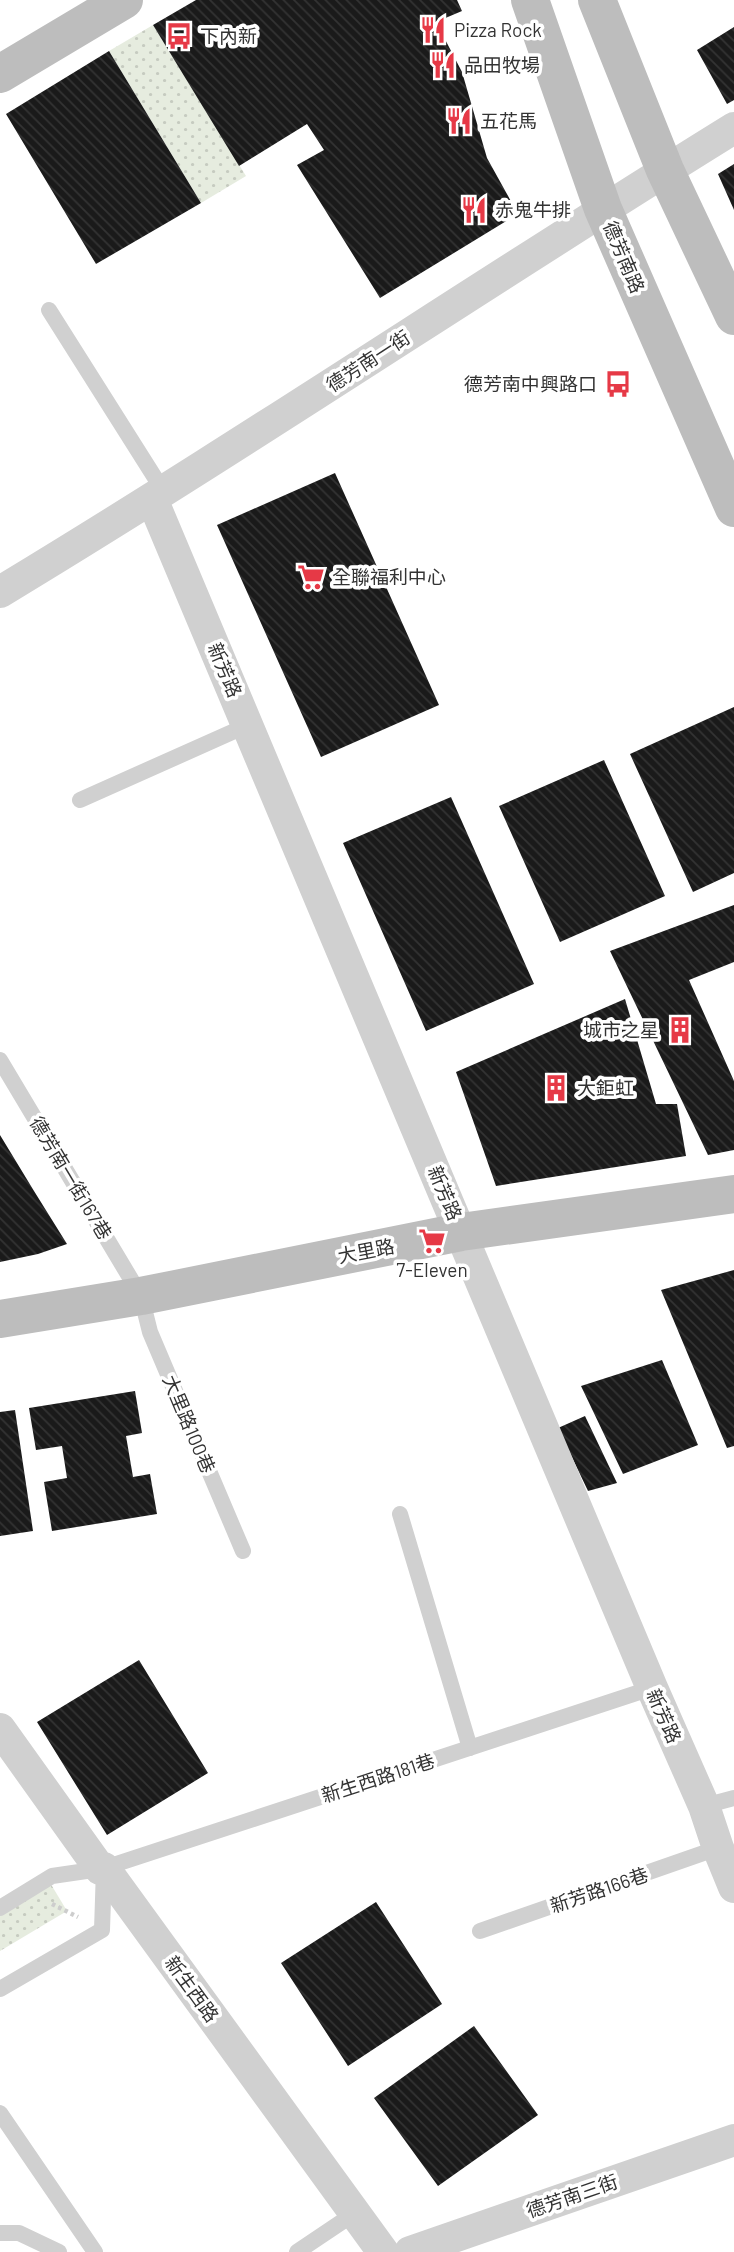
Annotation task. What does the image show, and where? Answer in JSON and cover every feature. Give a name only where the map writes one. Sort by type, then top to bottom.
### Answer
[{"type":"street","points":[[0,74],[124,0]]},
{"type":"street","name":"德芳南路","points":[[530,0],[603,209],[734,508]]},
{"type":"street","points":[[597,0],[665,170],[734,316]]},
{"type":"street","name":"德芳南一街","points":[[0,592],[158,496],[603,209],[734,128]]},
{"type":"street","name":"新芳路","points":[[158,496],[248,725],[704,1806],[734,1887]]},
{"type":"street","name":"大里路","points":[[0,1319],[141,1296],[461,1232],[734,1194]]},
{"type":"street","name":"新生西路","points":[[0,1729],[383,2252]]},
{"type":"street","name":"德芳南三街","points":[[410,2252],[734,2140]]},
{"type":"lane","points":[[49,310],[158,496]]},
{"type":"lane","points":[[80,800],[248,725]]},
{"type":"lane","name":"德芳南一街167巷","points":[[0,1060],[141,1296]]},
{"type":"lane","name":"大里路100巷","points":[[141,1296],[150,1332],[243,1551]]},
{"type":"lane","points":[[400,1514],[470,1748]]},
{"type":"lane","name":"新生西路181巷","points":[[0,1908],[52,1876],[102,1869],[652,1688]]},
{"type":"lane","points":[[704,1806],[734,1798]]},
{"type":"lane","name":"新芳路166巷","points":[[480,1931],[718,1848]]},
{"type":"lane","points":[[0,1989],[102,1930],[102,1869]]},
{"type":"lane","points":[[0,2113],[95,2252]]},
{"type":"lane","points":[[297,2252],[355,2213]]},
{"type":"lane","points":[[0,2233],[19,2233],[59,2252]]},
{"type":"path","points":[[48,1902],[67,1911]]},
{"type":"shaded area","points":[[153,25],[246,176],[201,203],[109,51]]},
{"type":"shaded area","points":[[49,1881],[67,1911],[0,1951],[0,1910]]},
{"type":"building","points":[[196,0],[457,0],[462,11],[436,22],[462,72],[487,158],[518,214],[380,298],[297,165],[324,150],[307,124],[239,166],[153,25]]},
{"type":"building","points":[[734,27],[734,100],[727,104],[697,50]]},
{"type":"building","points":[[109,51],[201,203],[96,264],[6,114]]},
{"type":"building","points":[[734,164],[734,210],[718,174]]},
{"type":"building","name":"全聯福利中心","points":[[335,473],[439,705],[321,757],[217,525]]},
{"type":"building","points":[[734,707],[734,873],[693,892],[630,754]]},
{"type":"building","points":[[604,760],[665,896],[560,942],[499,806]]},
{"type":"building","points":[[451,797],[534,984],[426,1031],[343,843]]},
{"type":"building","name":"城市之星","points":[[734,905],[734,962],[689,980],[734,1081],[734,1150],[708,1155],[610,951]]},
{"type":"building","name":"大鉅虹","points":[[625,999],[656,1104],[677,1104],[686,1156],[496,1186],[456,1072]]},
{"type":"building","points":[[0,1135],[67,1244],[38,1254],[0,1262]]},
{"type":"building","points":[[734,1270],[734,1446],[727,1448],[661,1290]]},
{"type":"building","points":[[662,1360],[698,1445],[623,1474],[581,1386]]},
{"type":"building","points":[[135,1391],[142,1433],[126,1436],[133,1477],[150,1474],[157,1514],[52,1531],[44,1482],[67,1478],[62,1446],[36,1450],[29,1408]]},
{"type":"building","points":[[15,1410],[33,1531],[0,1536],[0,1412]]},
{"type":"building","points":[[585,1416],[617,1483],[588,1491],[558,1428]]},
{"type":"building","points":[[139,1660],[208,1773],[107,1835],[37,1722]]},
{"type":"building","points":[[376,1902],[442,2004],[348,2066],[281,1963]]},
{"type":"building","points":[[474,2026],[538,2115],[438,2186],[374,2098]]},
{"type":"place","name":"Pizza Rock","points":[[433,30]]},
{"type":"place","name":"下內新","points":[[179,36]]},
{"type":"place","name":"品田牧場","points":[[443,65]]},
{"type":"place","name":"五花馬","points":[[459,121]]},
{"type":"place","name":"赤鬼牛排","points":[[474,210]]},
{"type":"place","name":"德芳南中興路口","points":[[618,384]]},
{"type":"place","name":"全聯福利中心","points":[[311,577]]},
{"type":"place","name":"城市之星","points":[[680,1030]]},
{"type":"place","name":"大鉅虹","points":[[556,1088]]},
{"type":"place","name":"7-Eleven","points":[[432,1241]]}]
